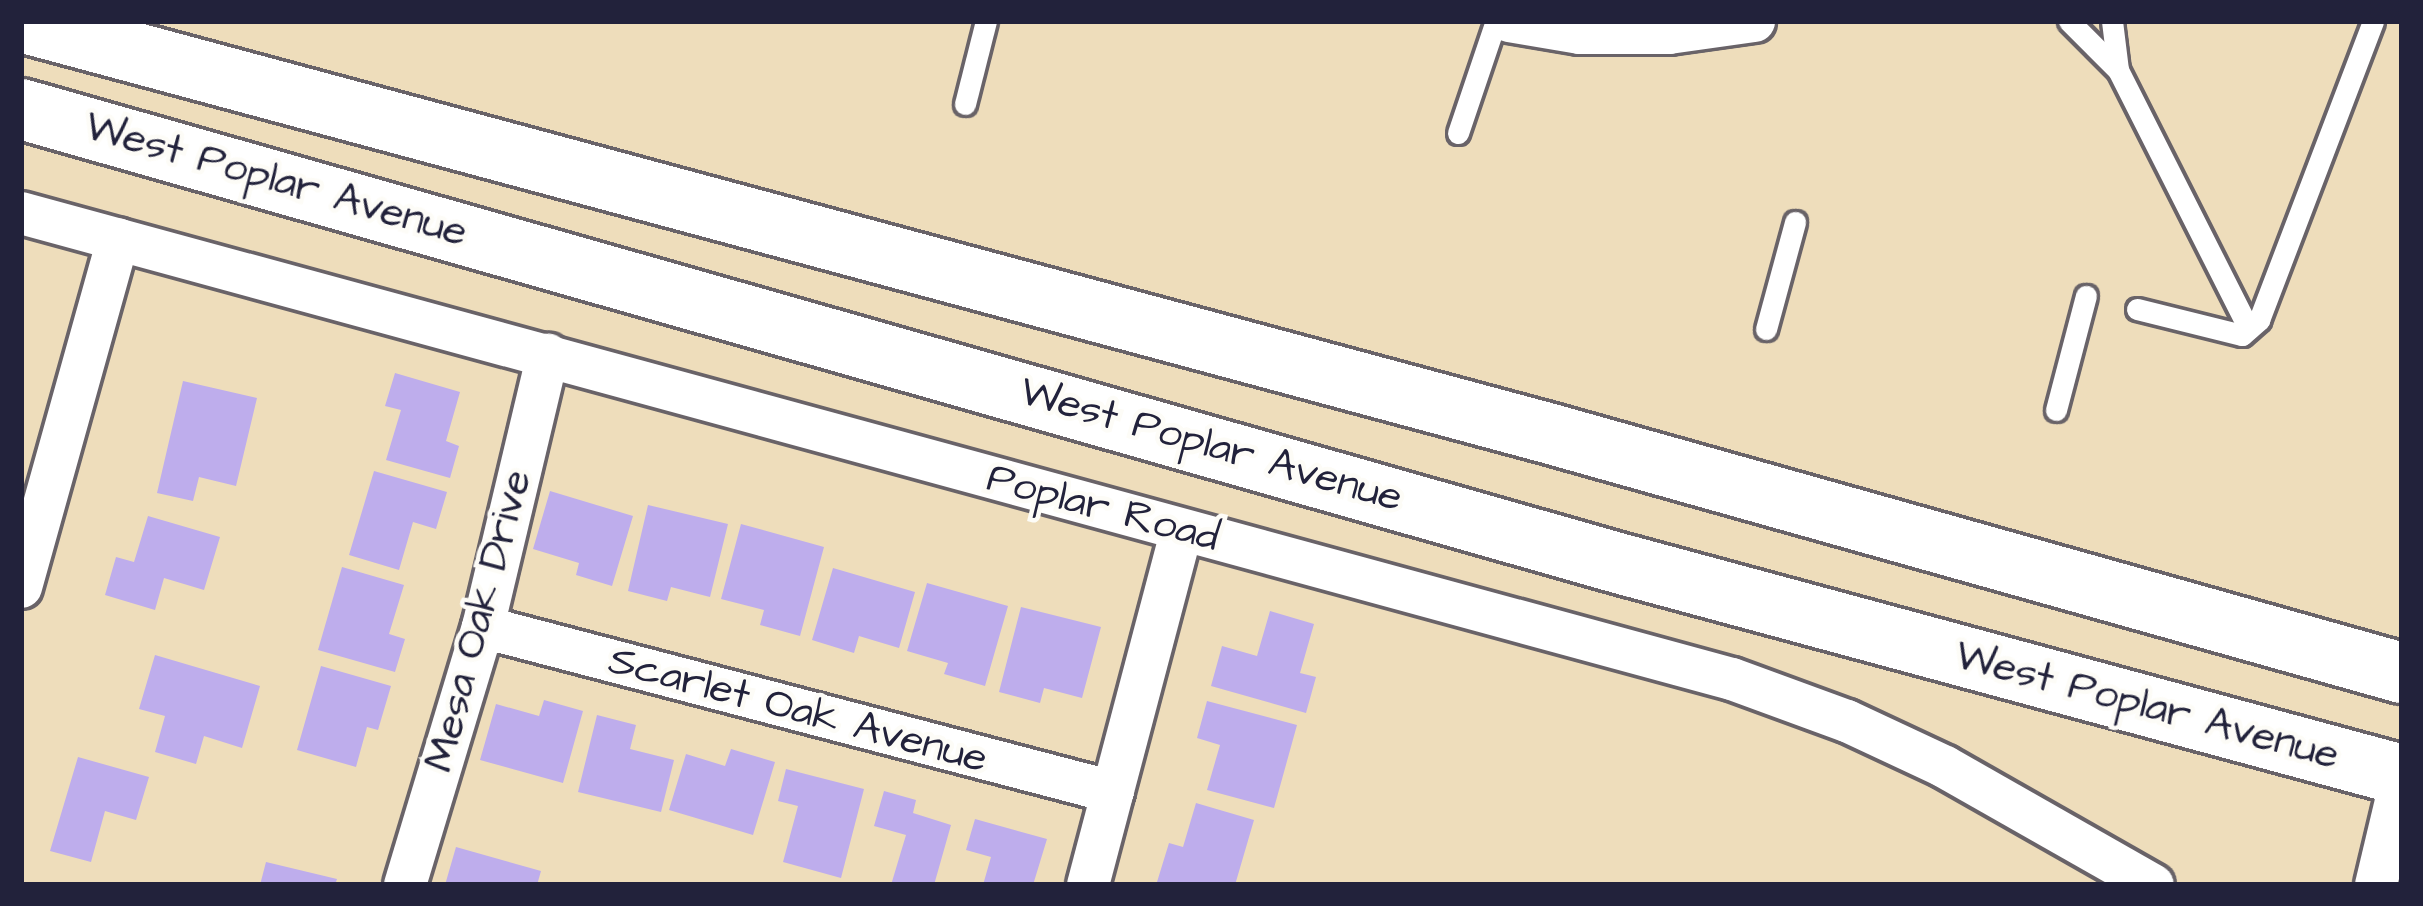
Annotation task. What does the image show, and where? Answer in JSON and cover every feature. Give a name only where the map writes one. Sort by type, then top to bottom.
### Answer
[{"type":"main road","name":"West Poplar Avenue","points":[[21,22],[1528,428],[2402,673]]},
{"type":"main road","name":"West Poplar Avenue","points":[[21,109],[1629,566],[2402,775]]},
{"type":"street","points":[[1509,21],[1580,33],[1669,34],[1754,21]]},
{"type":"street","name":"Poplar Road","points":[[21,213],[1732,679],[1847,721],[1945,767],[2153,885]]},
{"type":"street","points":[[21,586],[118,239]]},
{"type":"street","name":"Mesa Oak Drive","points":[[405,885],[483,627],[548,356]]},
{"type":"street","points":[[1088,885],[1182,530]]},
{"type":"street","name":"Scarlet Oak Avenue","points":[[483,627],[1113,793]]},
{"type":"street","points":[[2376,885],[2402,775]]},
{"type":"lane","points":[[965,104],[986,21]]},
{"type":"lane","points":[[1458,134],[1496,21]]},
{"type":"lane","points":[[2069,21],[2118,70],[2249,328]]},
{"type":"lane","points":[[2112,21],[2118,70]]},
{"type":"lane","points":[[2137,309],[2242,334],[2249,328],[2278,280],[2373,21]]},
{"type":"lane","points":[[1766,329],[1796,222]]},
{"type":"lane","points":[[2056,410],[2086,296]]},
{"type":"building","points":[[395,373],[460,392],[446,441],[459,446],[450,478],[386,460],[401,410],[385,406]]},
{"type":"building","points":[[183,381],[257,398],[236,486],[199,477],[193,501],[157,493]]},
{"type":"building","points":[[374,471],[447,492],[436,529],[413,522],[399,570],[349,555]]},
{"type":"building","points":[[550,491],[633,516],[612,586],[576,575],[579,563],[533,549]]},
{"type":"building","points":[[648,505],[728,524],[710,597],[671,587],[667,601],[628,591]]},
{"type":"building","points":[[148,516],[220,537],[204,590],[164,578],[155,610],[105,595],[116,557],[134,562]]},
{"type":"building","points":[[741,524],[824,547],[800,636],[760,625],[764,610],[721,599]]},
{"type":"building","points":[[342,567],[404,585],[389,634],[405,639],[395,672],[318,650]]},
{"type":"building","points":[[833,568],[915,592],[899,648],[859,636],[854,653],[812,640]]},
{"type":"building","points":[[927,583],[1008,606],[985,686],[944,674],[948,663],[907,651]]},
{"type":"building","points":[[1021,607],[1101,627],[1082,698],[1044,688],[1040,703],[999,692]]},
{"type":"building","points":[[1270,611],[1314,624],[1300,673],[1316,677],[1306,713],[1211,686],[1222,646],[1257,656]]},
{"type":"building","points":[[155,655],[260,686],[242,748],[204,736],[196,764],[155,752],[165,716],[139,709]]},
{"type":"building","points":[[321,666],[391,686],[378,730],[367,727],[356,767],[297,750]]},
{"type":"building","points":[[544,700],[583,711],[563,783],[480,760],[496,704],[539,716]]},
{"type":"building","points":[[1207,701],[1297,725],[1274,808],[1207,790],[1220,745],[1197,738]]},
{"type":"building","points":[[597,715],[636,725],[630,749],[674,760],[661,812],[578,792]]},
{"type":"building","points":[[731,749],[775,762],[753,835],[669,810],[686,754],[725,766]]},
{"type":"building","points":[[78,757],[149,777],[136,820],[105,811],[91,862],[50,851]]},
{"type":"building","points":[[786,769],[864,789],[841,878],[783,862],[798,806],[778,801]]},
{"type":"building","points":[[884,791],[916,800],[913,813],[951,825],[934,885],[891,885],[906,835],[874,826]]},
{"type":"building","points":[[1196,803],[1254,820],[1235,885],[1157,882],[1169,843],[1183,847]]},
{"type":"building","points":[[975,819],[1047,839],[1033,885],[983,885],[991,857],[966,850]]},
{"type":"building","points":[[456,847],[541,871],[537,885],[445,885]]},
{"type":"building","points":[[266,862],[337,879],[335,885],[260,885]]}]
